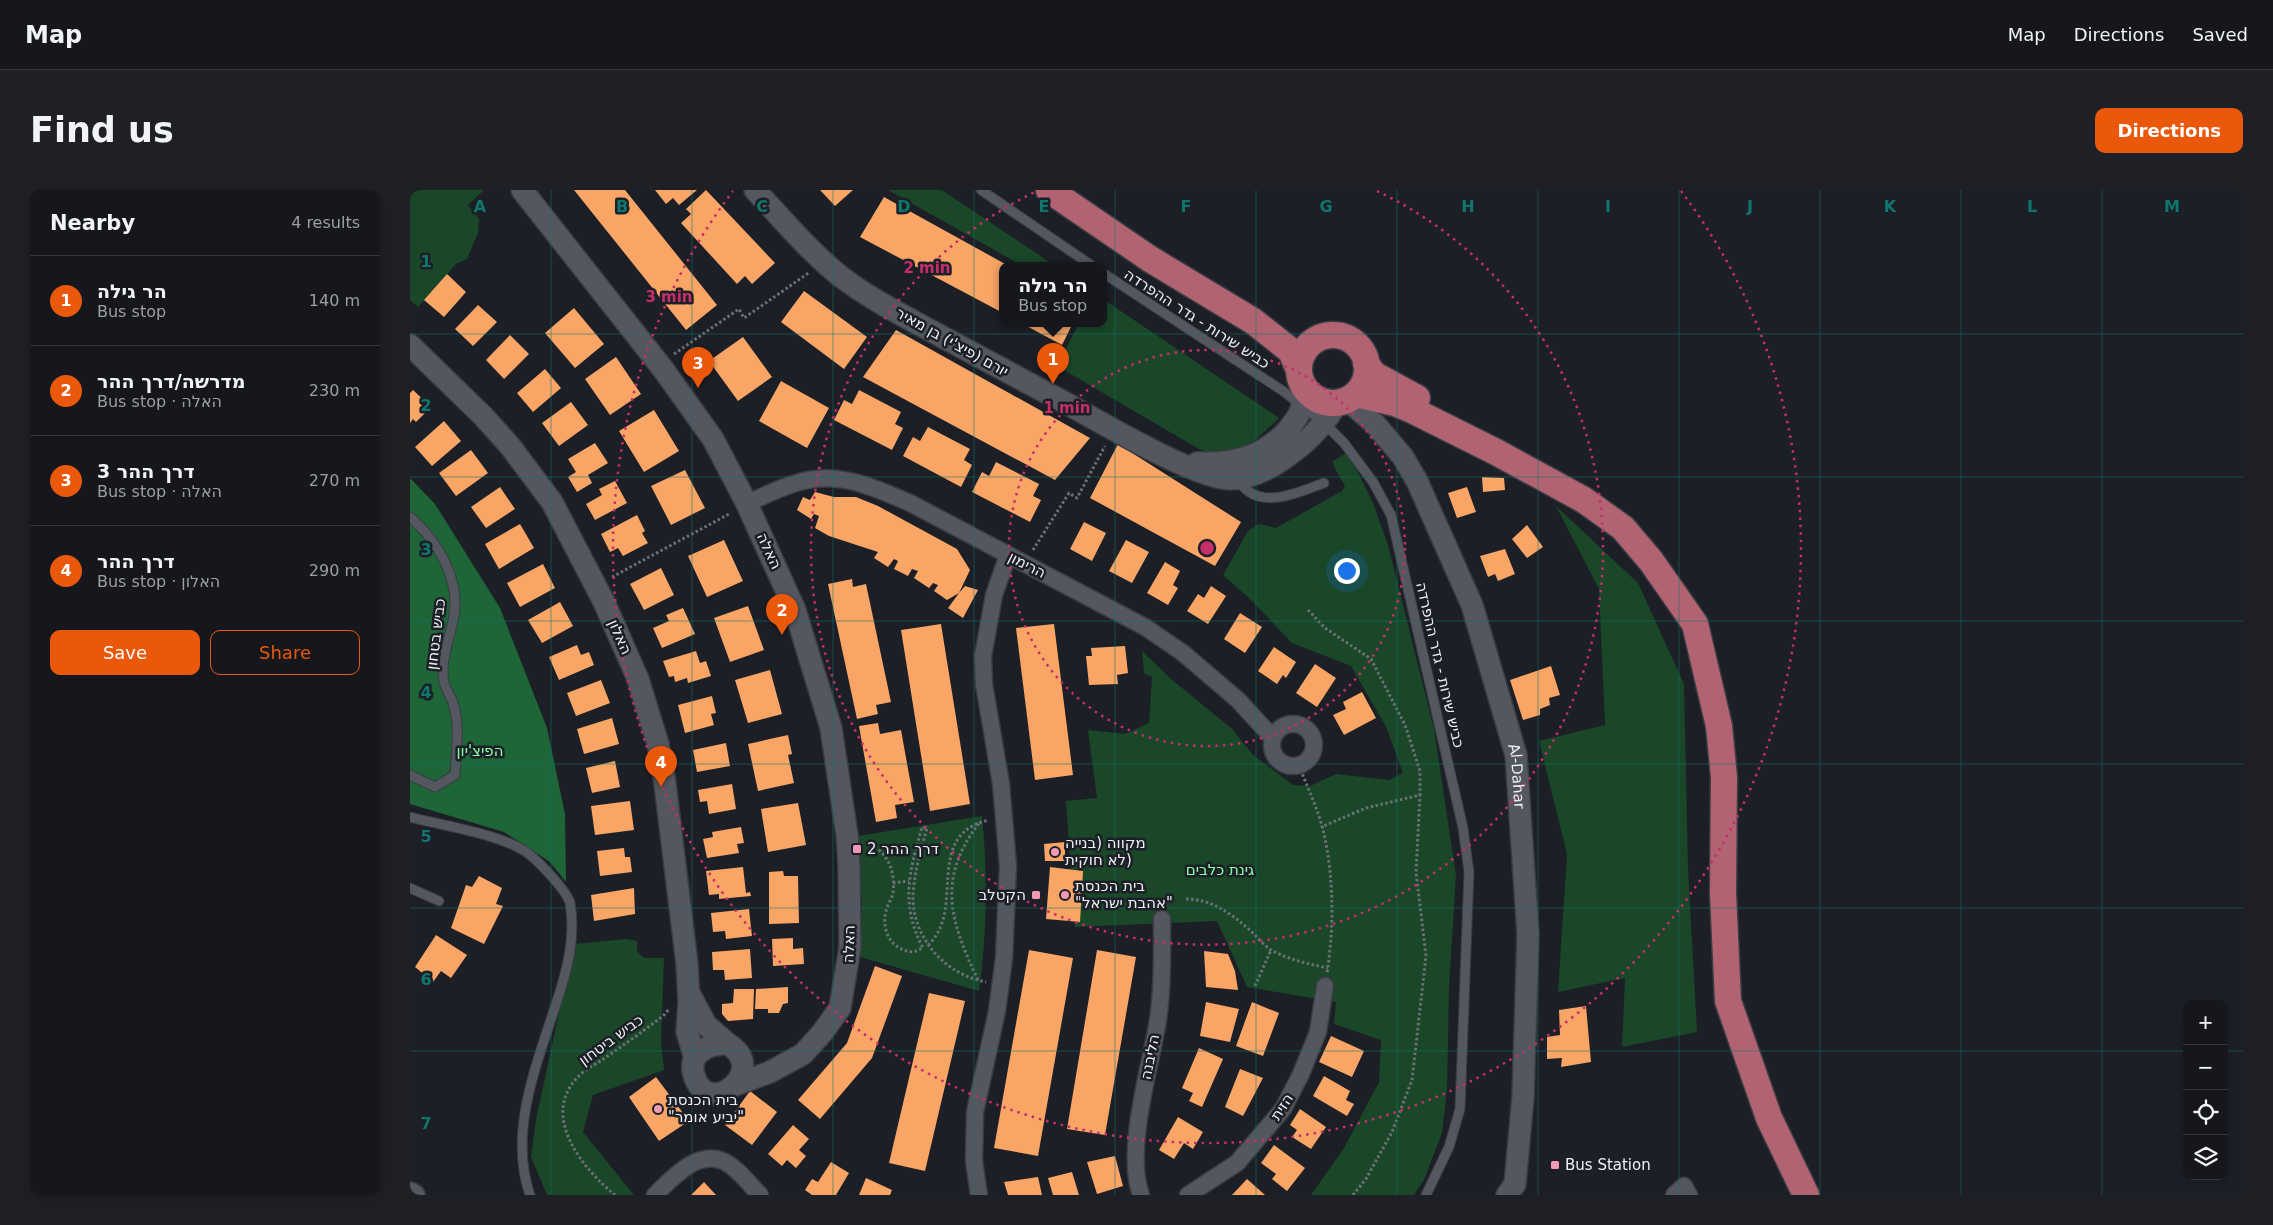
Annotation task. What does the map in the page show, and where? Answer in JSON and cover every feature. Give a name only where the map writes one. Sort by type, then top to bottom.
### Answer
[{"type":"main road","points":[[1048,190],[1150,259],[1252,321],[1291,351],[1301,387],[1316,399],[1341,405],[1395,403],[1412,410],[1577,496]]},
{"type":"main road","points":[[1252,321],[1303,343],[1310,344]]},
{"type":"main road","points":[[1301,387],[1302,356],[1310,344],[1324,337],[1339,336],[1356,345],[1373,374],[1383,381],[1506,444],[1623,528],[1651,561],[1696,624],[1719,726],[1724,777],[1723,893],[1728,1001],[1768,1118],[1806,1195]]},
{"type":"main road","points":[[1341,405],[1363,385],[1366,363]]},
{"type":"street","name":"האלה","points":[[522,190],[659,364],[713,439],[747,504],[795,610],[831,728],[847,835],[850,947],[846,982],[840,1008],[803,1054],[770,1072],[738,1084]]},
{"type":"street","name":"יורם (פיצ'י) בן מאיר","points":[[755,190],[825,262],[862,291],[908,318],[1174,460],[1255,474],[1280,461],[1341,405]]},
{"type":"street","name":"האלון","points":[[410,345],[483,416],[528,469],[552,502],[596,586],[638,679],[658,744],[683,924],[688,987],[687,1032],[695,1058]]},
{"type":"street","name":"יורם (פיצ'י) בן מאיר","points":[[1235,470],[1278,441],[1292,425],[1301,387]]},
{"type":"street","name":"Al-Dahar","points":[[1341,405],[1375,424],[1403,457],[1417,481],[1472,605],[1516,755],[1528,934],[1523,1097],[1513,1191]]},
{"type":"street","name":"הרימון","points":[[747,504],[780,488],[817,477],[846,479],[910,503],[1145,627],[1182,653],[1238,700],[1273,738]]},
{"type":"street","points":[[979,1195],[974,1161],[975,1112],[988,1061],[1000,984],[1007,906],[1008,866],[1001,784],[984,684],[983,656],[994,595],[1008,555]]},
{"type":"street","points":[[1289,724],[1297,724],[1309,731],[1314,743],[1313,750],[1306,761],[1300,765],[1285,764],[1274,753],[1273,738],[1282,727],[1289,724]]},
{"type":"street","name":"הליבנה","points":[[1141,1195],[1138,1187],[1136,1154],[1145,1080],[1157,1024],[1161,982],[1162,919]]},
{"type":"street","name":"הזית","points":[[1188,1195],[1237,1163],[1282,1109],[1301,1074],[1318,1032],[1325,986]]},
{"type":"street","name":"האלון","points":[[688,987],[706,1025],[731,1046]]},
{"type":"street","points":[[731,1046],[742,1063],[738,1084],[723,1093],[714,1093],[704,1089],[694,1077],[693,1068],[695,1058],[703,1048],[710,1045],[731,1046],[741,1048],[756,1060],[803,1054]]},
{"type":"street","points":[[655,1195],[684,1169],[698,1160],[710,1158],[724,1161],[760,1195]]},
{"type":"street","points":[[969,1195],[969,1174],[974,1161]]},
{"type":"street","points":[[1674,1195],[1684,1186],[1688,1195]]},
{"type":"street","points":[[410,1194],[414,1195]]},
{"type":"lane","points":[[981,190],[1087,262]]},
{"type":"lane","name":"כביש שירות - גדר ההפרדה","points":[[1107,275],[1301,387]]},
{"type":"lane","name":"כביש שירות - גדר ההפרדה","points":[[1341,405],[1344,443],[1373,482],[1390,515],[1402,556],[1462,828],[1469,872],[1460,1109],[1449,1147],[1426,1195]]},
{"type":"lane","points":[[1235,470],[1243,488],[1250,493],[1270,498],[1285,496],[1324,483]]},
{"type":"lane","name":"כביש בטחון","points":[[410,517],[440,550],[456,594],[453,618],[446,646],[444,681],[454,706],[457,736],[455,775],[435,787],[410,775]]},
{"type":"lane","points":[[410,817],[501,840],[528,854],[553,878],[570,901],[570,959],[531,1083],[521,1140],[525,1181],[530,1195]]},
{"type":"lane","points":[[410,888],[438,901]]},
{"type":"path","points":[[659,364],[739,309],[744,318],[825,262]]},
{"type":"path","points":[[1025,563],[1069,493],[1077,498],[1115,429]]},
{"type":"path","points":[[596,586],[747,504]]},
{"type":"path","points":[[1308,610],[1325,628],[1370,659],[1405,725],[1420,771],[1416,872],[1426,956],[1412,1080],[1392,1132],[1366,1179],[1353,1195]]},
{"type":"path","points":[[1300,765],[1321,827],[1330,875],[1332,918],[1325,986]]},
{"type":"path","points":[[1321,827],[1366,808],[1420,795]]},
{"type":"path","points":[[928,945],[938,934],[943,924],[948,870],[955,844],[967,827],[1004,817]]},
{"type":"path","points":[[978,981],[965,953],[954,918],[952,901],[954,868],[961,849],[980,822]]},
{"type":"path","points":[[847,835],[871,844],[887,858],[894,883],[893,894],[886,910],[886,933],[896,948],[914,952],[923,948],[914,931],[907,897],[922,827],[928,828],[919,859],[913,898],[919,929],[928,945],[958,974],[978,981],[1000,984]]},
{"type":"path","points":[[894,883],[909,881]]},
{"type":"path","points":[[1186,899],[1201,899],[1217,906],[1245,926],[1271,950],[1306,964],[1328,968]]},
{"type":"path","points":[[1255,986],[1271,950]]},
{"type":"path","name":"כביש ביטחון","points":[[615,1195],[600,1183],[578,1157],[563,1125],[564,1099],[577,1078],[664,1015],[688,987]]},
{"type":"green space","points":[[410,190],[484,190],[468,205],[479,219],[478,233],[467,259],[456,264],[418,307],[410,300]]},
{"type":"green space","points":[[888,190],[942,190],[1050,262],[1016,262]]},
{"type":"green space","points":[[1107,302],[1279,418],[1244,447],[1227,453],[1211,453],[1199,449],[1057,366],[1077,327],[1107,327]]},
{"type":"green space","name":"גינת כלבים","points":[[1348,452],[1373,503],[1388,545],[1434,729],[1456,875],[1449,988],[1447,1091],[1442,1133],[1424,1180],[1414,1195],[1311,1195],[1344,1148],[1379,1082],[1381,1040],[1334,1024],[1336,1002],[1247,987],[1217,921],[1075,927],[1066,801],[1097,798],[1088,730],[1125,734],[1149,723],[1152,677],[1144,673],[1142,651],[1170,678],[1232,729],[1253,755],[1293,785],[1310,786],[1336,774],[1389,780],[1403,773],[1386,727],[1351,666],[1292,643],[1250,599],[1223,575],[1248,531],[1259,524],[1276,528],[1342,491],[1345,486],[1333,465],[1333,461]]},
{"type":"green space","name":"הפיצ'יון","points":[[410,478],[435,504],[500,608],[547,728],[565,814],[566,882],[550,862],[504,832],[410,804]]},
{"type":"green space","points":[[1556,506],[1638,583],[1684,684],[1688,868],[1697,1032],[1622,1047],[1625,978],[1558,992],[1567,854],[1539,741],[1605,725],[1599,589]]},
{"type":"green space","points":[[982,816],[986,904],[979,991],[860,957],[862,904],[858,836]]},
{"type":"green space","points":[[627,939],[637,941],[637,951],[644,958],[664,958],[661,1042],[664,1070],[593,1095],[583,1132],[634,1195],[547,1195],[531,1157],[536,1119],[574,944]]},
{"type":"building","points":[[574,190],[625,190],[717,305],[686,330]]},
{"type":"building","points":[[655,190],[697,190],[679,205],[673,198],[666,204]]},
{"type":"building","points":[[706,190],[775,263],[752,284],[745,276],[737,284],[681,223],[691,214],[686,209]]},
{"type":"building","points":[[820,190],[853,190],[835,206]]},
{"type":"building","points":[[884,197],[1002,262],[999,262],[999,311],[860,237]]},
{"type":"building","points":[[447,274],[466,292],[444,317],[424,300]]},
{"type":"building","points":[[804,291],[867,337],[844,369],[781,322]]},
{"type":"building","points":[[478,305],[497,322],[473,346],[455,329]]},
{"type":"building","points":[[574,308],[604,344],[575,368],[545,333]]},
{"type":"building","points":[[1028,327],[1071,327],[1062,345]]},
{"type":"building","points":[[896,330],[1090,438],[1055,480],[863,377]]},
{"type":"building","points":[[510,335],[529,354],[504,379],[486,360]]},
{"type":"building","points":[[743,337],[772,377],[738,401],[709,361]]},
{"type":"building","points":[[616,357],[641,394],[610,415],[585,379]]},
{"type":"building","points":[[545,369],[561,388],[533,412],[517,393]]},
{"type":"building","points":[[781,381],[829,408],[807,448],[759,421]]},
{"type":"building","points":[[413,390],[431,407],[416,422],[413,419],[410,423],[410,393]]},
{"type":"building","points":[[859,390],[901,412],[895,424],[903,428],[892,450],[834,420],[844,400],[852,404]]},
{"type":"building","points":[[571,402],[588,425],[559,446],[542,423]]},
{"type":"building","points":[[654,410],[679,451],[644,472],[619,431]]},
{"type":"building","points":[[444,421],[461,441],[432,466],[415,447]]},
{"type":"building","points":[[928,427],[970,449],[964,460],[972,465],[961,487],[903,456],[913,437],[920,441]]},
{"type":"building","points":[[595,443],[608,463],[588,475],[592,483],[577,492],[568,477],[576,472],[568,459]]},
{"type":"building","points":[[1118,444],[1241,522],[1215,566],[1090,498]]},
{"type":"building","points":[[471,450],[488,473],[456,496],[439,473]]},
{"type":"building","points":[[996,462],[1039,484],[1033,496],[1041,500],[1030,522],[972,492],[982,472],[989,476]]},
{"type":"building","points":[[685,470],[705,508],[671,525],[651,486]]},
{"type":"building","points":[[1482,477],[1504,478],[1505,490],[1483,492]]},
{"type":"building","points":[[615,481],[627,503],[595,520],[586,504],[602,495],[599,489]]},
{"type":"building","points":[[500,487],[515,509],[486,528],[471,507]]},
{"type":"building","points":[[1467,487],[1476,512],[1457,518],[1448,493]]},
{"type":"building","points":[[815,492],[834,497],[856,497],[878,506],[957,549],[970,570],[959,593],[947,600],[934,591],[938,585],[933,583],[929,588],[914,578],[918,571],[912,569],[908,576],[894,569],[898,561],[894,559],[888,567],[874,558],[878,552],[829,536],[815,528],[819,516],[814,514],[811,519],[797,510],[803,497],[810,500]]},
{"type":"building","points":[[637,515],[645,531],[642,533],[648,543],[623,556],[618,548],[610,552],[601,534]]},
{"type":"building","points":[[1084,522],[1106,533],[1092,561],[1070,549]]},
{"type":"building","points":[[520,524],[534,548],[499,569],[485,544]]},
{"type":"building","points":[[1527,525],[1543,547],[1527,558],[1512,539]]},
{"type":"building","points":[[724,540],[743,581],[707,597],[688,556]]},
{"type":"building","points":[[1126,540],[1149,552],[1132,583],[1109,571]]},
{"type":"building","points":[[1505,549],[1515,574],[1498,581],[1495,574],[1488,577],[1480,556]]},
{"type":"building","points":[[1165,562],[1180,571],[1173,585],[1178,588],[1168,605],[1147,593]]},
{"type":"building","points":[[543,564],[555,588],[520,607],[507,583]]},
{"type":"building","points":[[661,568],[674,595],[644,610],[630,584]]},
{"type":"building","points":[[852,579],[853,587],[866,584],[891,702],[876,705],[878,714],[857,719],[828,584]]},
{"type":"building","points":[[965,586],[978,590],[963,618],[948,608]]},
{"type":"building","points":[[1211,586],[1226,596],[1208,624],[1187,611],[1198,594],[1204,598]]},
{"type":"building","points":[[560,602],[573,626],[542,643],[528,620]]},
{"type":"building","points":[[748,606],[764,650],[730,662],[714,618]]},
{"type":"building","points":[[683,608],[695,634],[662,648],[653,628],[669,621],[666,615]]},
{"type":"building","points":[[1240,613],[1262,627],[1245,653],[1224,639]]},
{"type":"building","points":[[941,624],[970,804],[930,811],[901,630]]},
{"type":"building","points":[[1054,624],[1073,775],[1035,780],[1016,628]]},
{"type":"building","points":[[577,645],[581,655],[589,652],[594,665],[559,680],[549,657]]},
{"type":"building","points":[[1125,646],[1128,673],[1117,675],[1118,684],[1089,685],[1086,656],[1092,656],[1091,648]]},
{"type":"building","points":[[1274,647],[1296,662],[1286,678],[1283,675],[1277,684],[1258,671]]},
{"type":"building","points":[[696,651],[700,663],[706,661],[711,676],[688,683],[687,678],[675,682],[674,676],[669,677],[663,661]]},
{"type":"building","points":[[1315,664],[1336,678],[1317,707],[1296,693]]},
{"type":"building","points":[[1551,666],[1560,695],[1549,698],[1550,705],[1540,709],[1540,715],[1523,720],[1510,680]]},
{"type":"building","points":[[770,670],[782,714],[748,723],[735,680]]},
{"type":"building","points":[[601,680],[610,703],[576,716],[567,693]]},
{"type":"building","points":[[1362,692],[1376,718],[1344,735],[1333,715],[1346,709],[1343,702]]},
{"type":"building","points":[[712,696],[716,713],[711,714],[714,725],[685,733],[678,705]]},
{"type":"building","points":[[612,718],[619,744],[584,754],[577,729]]},
{"type":"building","points":[[878,723],[880,734],[901,730],[914,802],[895,805],[897,818],[876,822],[859,726]]},
{"type":"building","points":[[788,735],[792,754],[788,755],[794,783],[758,791],[748,744]]},
{"type":"building","points":[[726,743],[730,766],[697,772],[693,750]]},
{"type":"building","points":[[615,761],[620,787],[592,793],[586,768]]},
{"type":"building","points":[[732,784],[736,809],[709,814],[707,801],[700,802],[698,790]]},
{"type":"building","points":[[630,801],[634,830],[595,835],[591,806]]},
{"type":"building","points":[[798,803],[806,845],[768,852],[761,809]]},
{"type":"building","points":[[741,827],[744,843],[737,844],[739,853],[707,858],[703,839],[713,837],[712,832]]},
{"type":"building","name":"מקווה (בנייה לא חוקית)","points":[[1065,842],[1065,861],[1045,861],[1044,844]]},
{"type":"building","points":[[624,848],[625,857],[630,857],[632,872],[600,876],[597,851]]},
{"type":"building","points":[[743,867],[746,893],[750,892],[751,896],[719,899],[719,894],[709,895],[706,871]]},
{"type":"building","name":"בית הכנסת \"אהבת ישראל\"","points":[[1050,867],[1083,871],[1080,922],[1046,919]]},
{"type":"building","points":[[783,871],[784,876],[798,876],[799,923],[769,924],[769,872]]},
{"type":"building","points":[[479,876],[502,888],[496,904],[503,906],[484,944],[451,928],[466,885],[472,887]]},
{"type":"building","points":[[634,888],[635,914],[594,921],[591,895]]},
{"type":"building","points":[[749,909],[752,936],[726,939],[725,931],[713,932],[711,913]]},
{"type":"building","points":[[436,935],[467,955],[451,978],[441,971],[433,982],[415,967]]},
{"type":"building","points":[[793,938],[793,949],[803,948],[804,964],[773,966],[772,939]]},
{"type":"building","points":[[750,949],[752,978],[725,980],[724,970],[713,970],[712,952]]},
{"type":"building","points":[[1029,950],[1073,958],[1038,1156],[994,1148]]},
{"type":"building","points":[[1097,950],[1136,957],[1105,1135],[1067,1129]]},
{"type":"building","points":[[1204,951],[1228,954],[1235,971],[1238,990],[1206,987]]},
{"type":"building","points":[[875,966],[902,976],[872,1058],[820,1119],[798,1100],[847,1043]]},
{"type":"building","points":[[788,987],[788,1003],[783,1004],[779,1013],[768,1013],[768,1009],[755,1009],[756,989]]},
{"type":"building","points":[[734,989],[754,989],[753,1019],[728,1021],[722,1014],[722,1004],[733,1003]]},
{"type":"building","points":[[929,993],[965,1001],[925,1171],[889,1163]]},
{"type":"building","points":[[1206,1002],[1239,1009],[1230,1042],[1200,1036]]},
{"type":"building","points":[[1252,1002],[1279,1013],[1263,1056],[1236,1046]]},
{"type":"building","points":[[1586,1006],[1591,1062],[1561,1067],[1562,1058],[1547,1059],[1547,1037],[1560,1035],[1559,1010]]},
{"type":"building","points":[[1331,1036],[1364,1051],[1352,1077],[1319,1062]]},
{"type":"building","points":[[1199,1048],[1223,1059],[1202,1107],[1189,1101],[1193,1093],[1182,1088]]},
{"type":"building","points":[[1240,1069],[1263,1078],[1243,1116],[1225,1107]]},
{"type":"building","points":[[1324,1076],[1350,1091],[1346,1100],[1354,1104],[1347,1116],[1313,1096]]},
{"type":"building","name":"בית הכנסת \"יביע אומר\"","points":[[656,1077],[689,1121],[659,1141],[629,1097]]},
{"type":"building","points":[[750,1091],[777,1112],[752,1145],[725,1125]]},
{"type":"building","points":[[1300,1109],[1326,1127],[1311,1149],[1292,1137],[1297,1130],[1290,1125]]},
{"type":"building","points":[[1178,1117],[1203,1132],[1193,1149],[1184,1143],[1174,1159],[1159,1150]]},
{"type":"building","points":[[793,1125],[809,1139],[799,1150],[806,1156],[796,1168],[787,1160],[782,1166],[768,1154]]},
{"type":"building","points":[[1274,1145],[1305,1168],[1287,1191],[1272,1179],[1276,1174],[1261,1163]]},
{"type":"building","points":[[1115,1156],[1123,1186],[1097,1194],[1087,1162]]},
{"type":"building","points":[[831,1162],[849,1173],[836,1195],[812,1195],[805,1190],[812,1179],[818,1182]]},
{"type":"building","points":[[1072,1172],[1079,1195],[1053,1195],[1048,1178]]},
{"type":"building","points":[[1038,1177],[1042,1195],[1008,1195],[1004,1182]]},
{"type":"building","points":[[866,1178],[892,1190],[890,1195],[859,1195]]},
{"type":"building","points":[[1247,1179],[1265,1195],[1232,1195]]},
{"type":"building","points":[[704,1182],[716,1195],[691,1195]]},
{"type":"place","name":"הר גילה","points":[[1053,384]]},
{"type":"place","name":"דרך ההר 3","points":[[698,388]]},
{"type":"place","name":"מדרשה/דרך ההר","points":[[782,635]]},
{"type":"place","name":"דרך ההר","points":[[661,787]]},
{"type":"place","name":"דרך ההר 2","points":[[857,849]]},
{"type":"place","name":"מקווה (בנייה לא חוקית)","points":[[1055,852]]},
{"type":"place","name":"הקטלב","points":[[1036,895]]},
{"type":"place","name":"בית הכנסת \"אהבת ישראל\"","points":[[1065,895]]},
{"type":"place","name":"בית הכנסת \"יביע אומר\"","points":[[658,1109]]},
{"type":"place","name":"Bus Station","points":[[1555,1165]]}]
